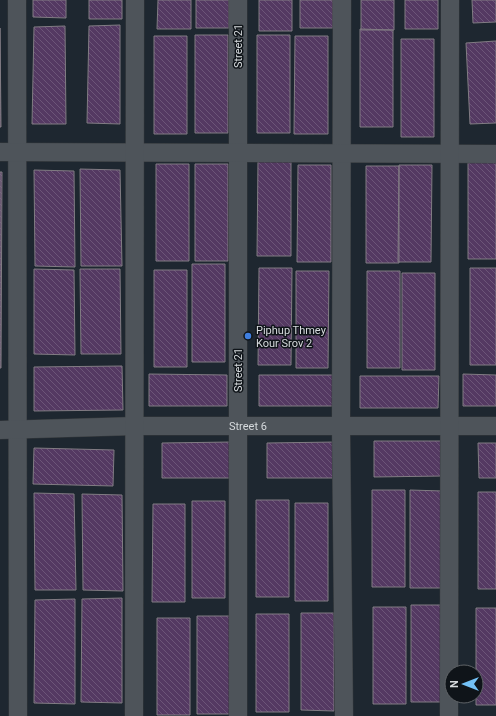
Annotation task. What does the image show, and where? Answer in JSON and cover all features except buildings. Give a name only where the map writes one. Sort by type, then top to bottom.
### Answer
[{"type":"street","points":[[17,0],[8,152],[8,430],[18,716]]},
{"type":"street","points":[[134,716],[135,0]]},
{"type":"street","name":"Street 21","points":[[238,0],[238,716]]},
{"type":"street","points":[[342,0],[341,427],[344,716]]},
{"type":"street","points":[[449,716],[450,0]]},
{"type":"street","points":[[8,152],[496,154]]},
{"type":"street","name":"Street 6","points":[[8,430],[135,426],[496,426]]},
{"type":"shaded area","name":"Piphup Thmey Kour Srov 2","points":[[0,0],[496,0],[496,716],[0,716]]},
{"type":"place","name":"Piphup Thmey Kour Srov 2","points":[[248,336]]}]
